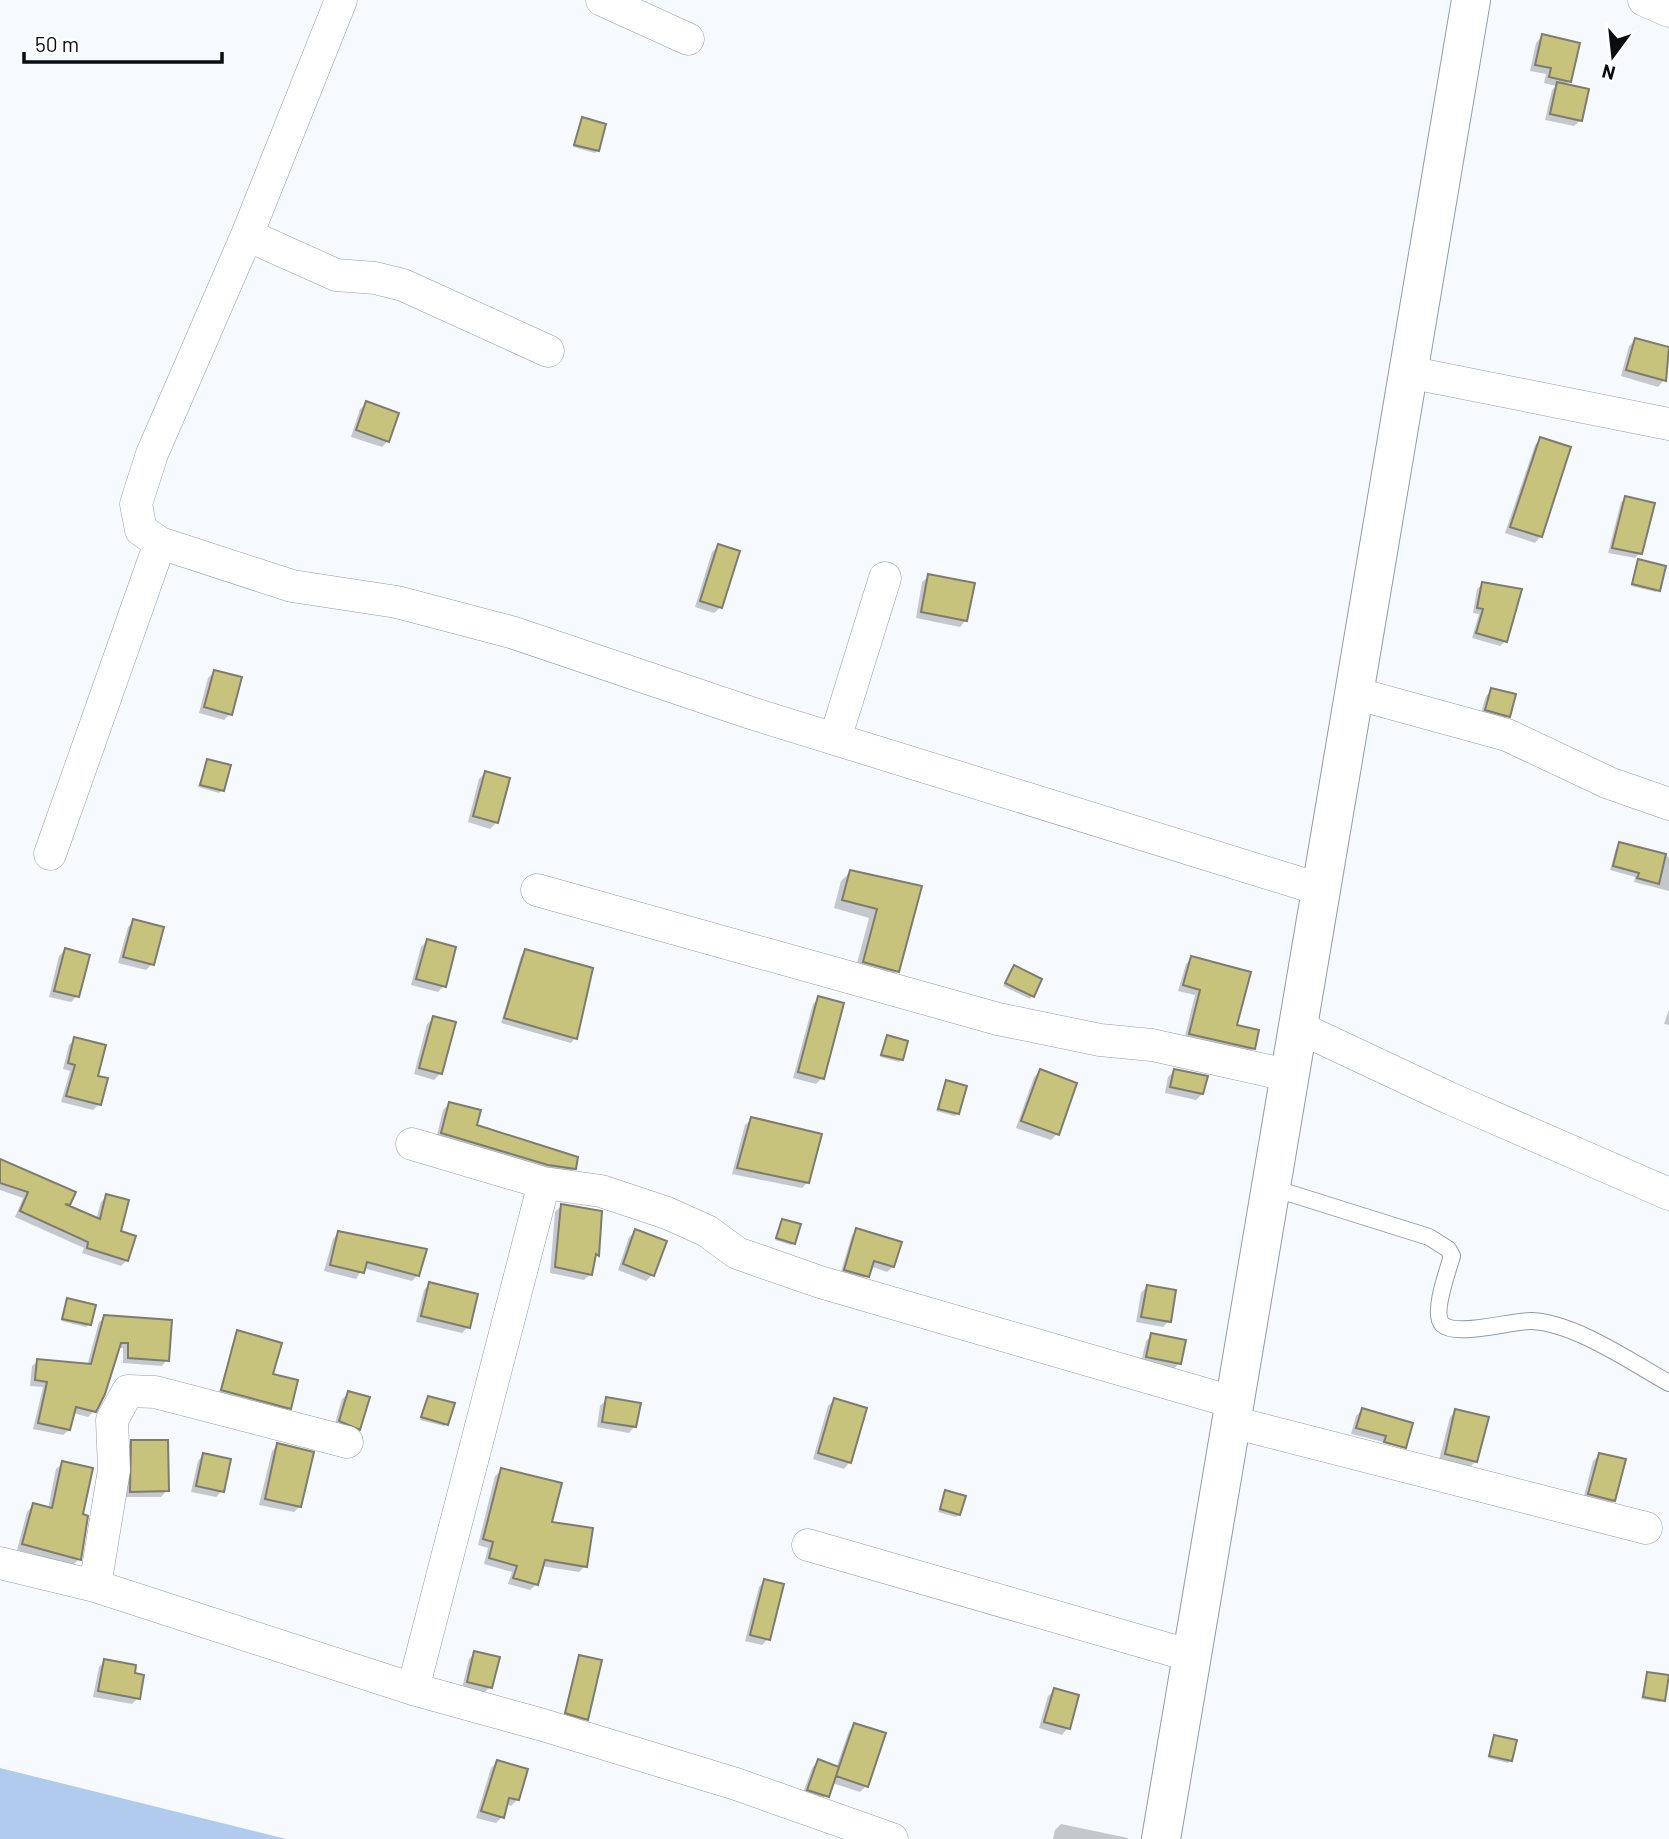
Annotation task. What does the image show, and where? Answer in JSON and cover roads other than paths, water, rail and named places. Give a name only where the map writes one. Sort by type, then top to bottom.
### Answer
[{"type":"street","points":[[341,0],[247,235],[152,454],[136,504],[141,530],[160,543],[292,586],[397,601],[511,632],[835,739],[1319,889]]},
{"type":"street","points":[[602,0],[688,39]]},
{"type":"street","points":[[1161,1839],[1292,1076],[1319,889],[1471,0]]},
{"type":"street","points":[[1644,0],[1669,11]]},
{"type":"street","points":[[247,235],[336,275],[375,278],[403,285],[548,351]]},
{"type":"street","points":[[1408,372],[1669,424]]},
{"type":"street","points":[[50,854],[160,543]]},
{"type":"street","points":[[835,739],[885,578]]},
{"type":"street","points":[[1354,693],[1507,735],[1609,783],[1669,804]]},
{"type":"street","points":[[537,890],[998,1019],[1100,1040],[1152,1045],[1292,1076]]},
{"type":"street","points":[[1300,1028],[1450,1098],[1669,1194]]},
{"type":"street","points":[[412,1144],[544,1183],[601,1191],[667,1213],[707,1231],[737,1253],[820,1282],[1234,1413],[1646,1528]]},
{"type":"street","points":[[413,1689],[544,1183]]},
{"type":"street","points":[[95,1586],[114,1470],[112,1420],[128,1391],[155,1392],[347,1442]]},
{"type":"street","points":[[808,1545],[1192,1656]]},
{"type":"street","points":[[0,1563],[95,1586],[413,1689],[543,1725],[736,1784],[892,1839]]},
{"type":"lane","points":[[1272,1188],[1429,1237],[1448,1249],[1452,1256],[1439,1306],[1440,1321],[1444,1325],[1464,1329],[1532,1321],[1545,1323],[1576,1333],[1669,1383]]}]
